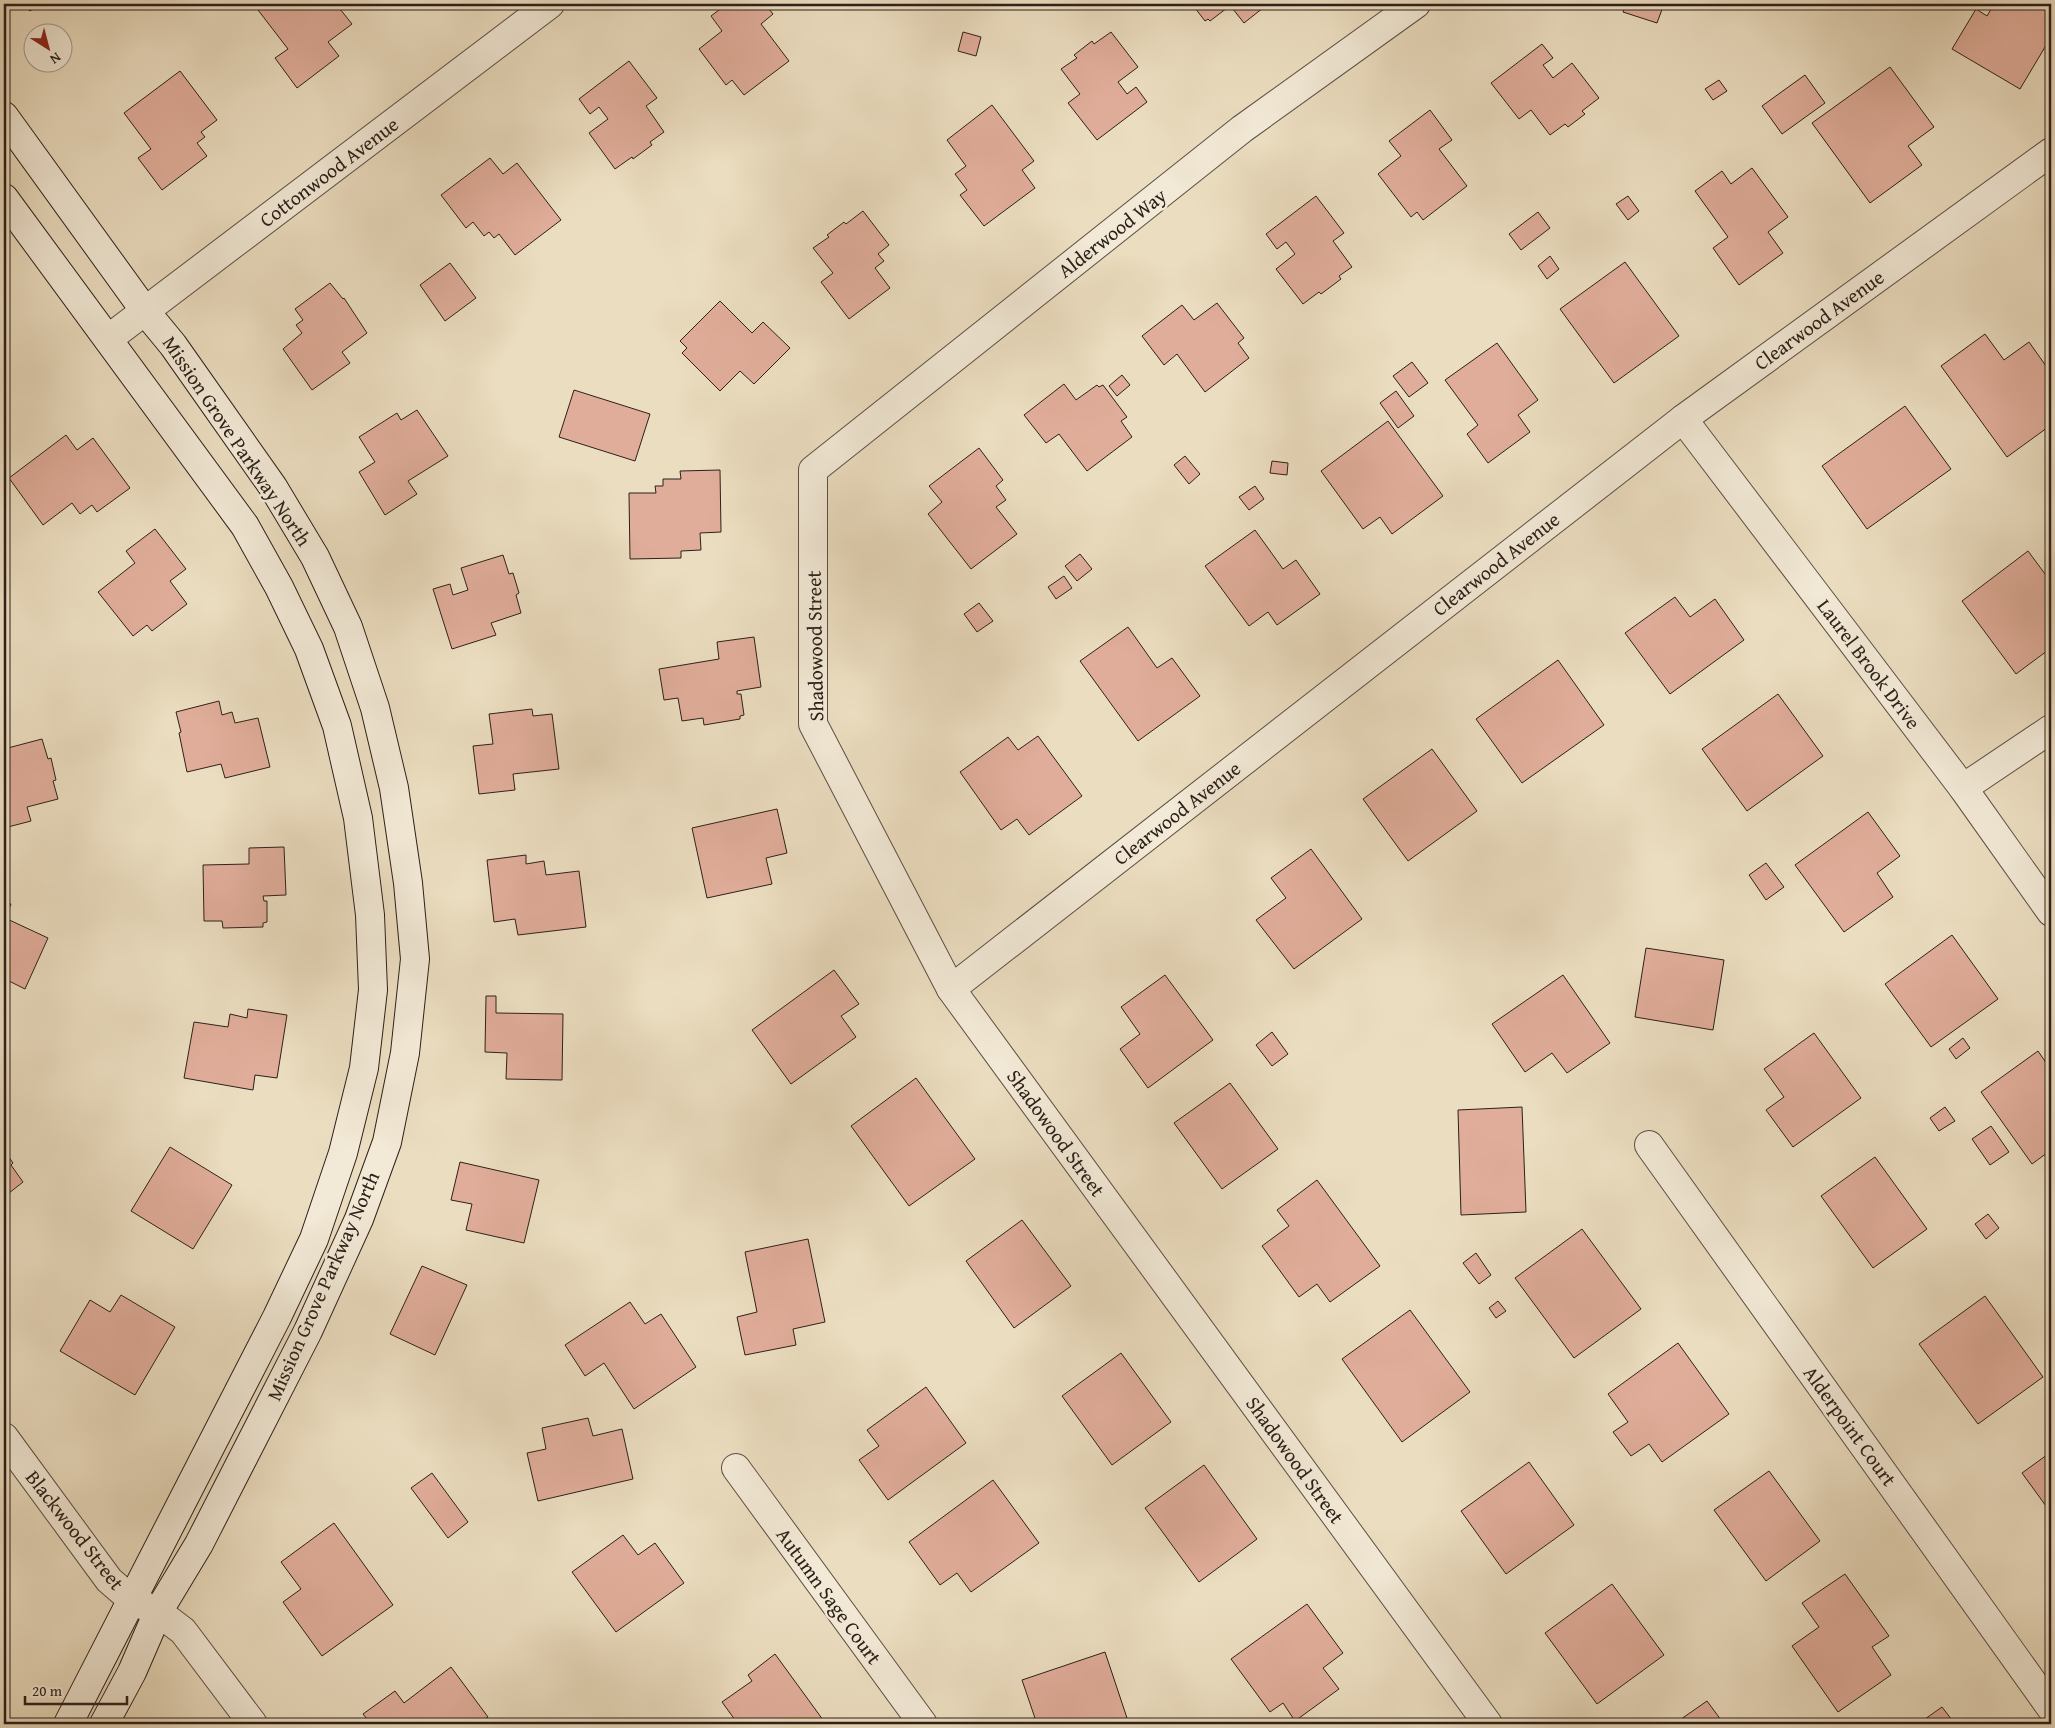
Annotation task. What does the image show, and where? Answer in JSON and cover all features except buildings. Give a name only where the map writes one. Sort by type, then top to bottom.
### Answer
[{"type":"street","name":"Cottonwood Avenue","points":[[108,339],[550,4]]},
{"type":"street","name":"Alderwood Way","points":[[813,470],[1242,129],[1416,4]]},
{"type":"street","name":"Mission Grove Parkway North","points":[[4,116],[145,311],[173,345],[273,487],[316,557],[348,627],[376,708],[394,788],[408,883],[415,959],[405,1053],[387,1142],[358,1219],[308,1331],[199,1544],[158,1612],[132,1672],[104,1724]]},
{"type":"street","name":"Clearwood Avenue","points":[[951,989],[1683,419],[2051,152]]},
{"type":"street","name":"Mission Grove Parkway North","points":[[4,198],[244,526],[279,586],[309,649],[337,726],[358,818],[370,915],[373,990],[364,1068],[343,1153],[314,1239],[277,1318],[68,1724]]},
{"type":"street","name":"Laurel Brook Drive","points":[[1683,419],[1963,788],[2051,912]]},
{"type":"street","name":"Shadowood Street","points":[[813,470],[813,724],[951,989],[1488,1724]]},
{"type":"street","points":[[1963,788],[2051,729]]},
{"type":"street","name":"Alderpoint Court","points":[[1649,1145],[2051,1708]]},
{"type":"street","name":"Blackwood Street","points":[[4,1437],[109,1580],[132,1600],[158,1612],[182,1631],[253,1724]]},
{"type":"street","name":"Autumn Sage Court","points":[[736,1468],[923,1724]]}]
